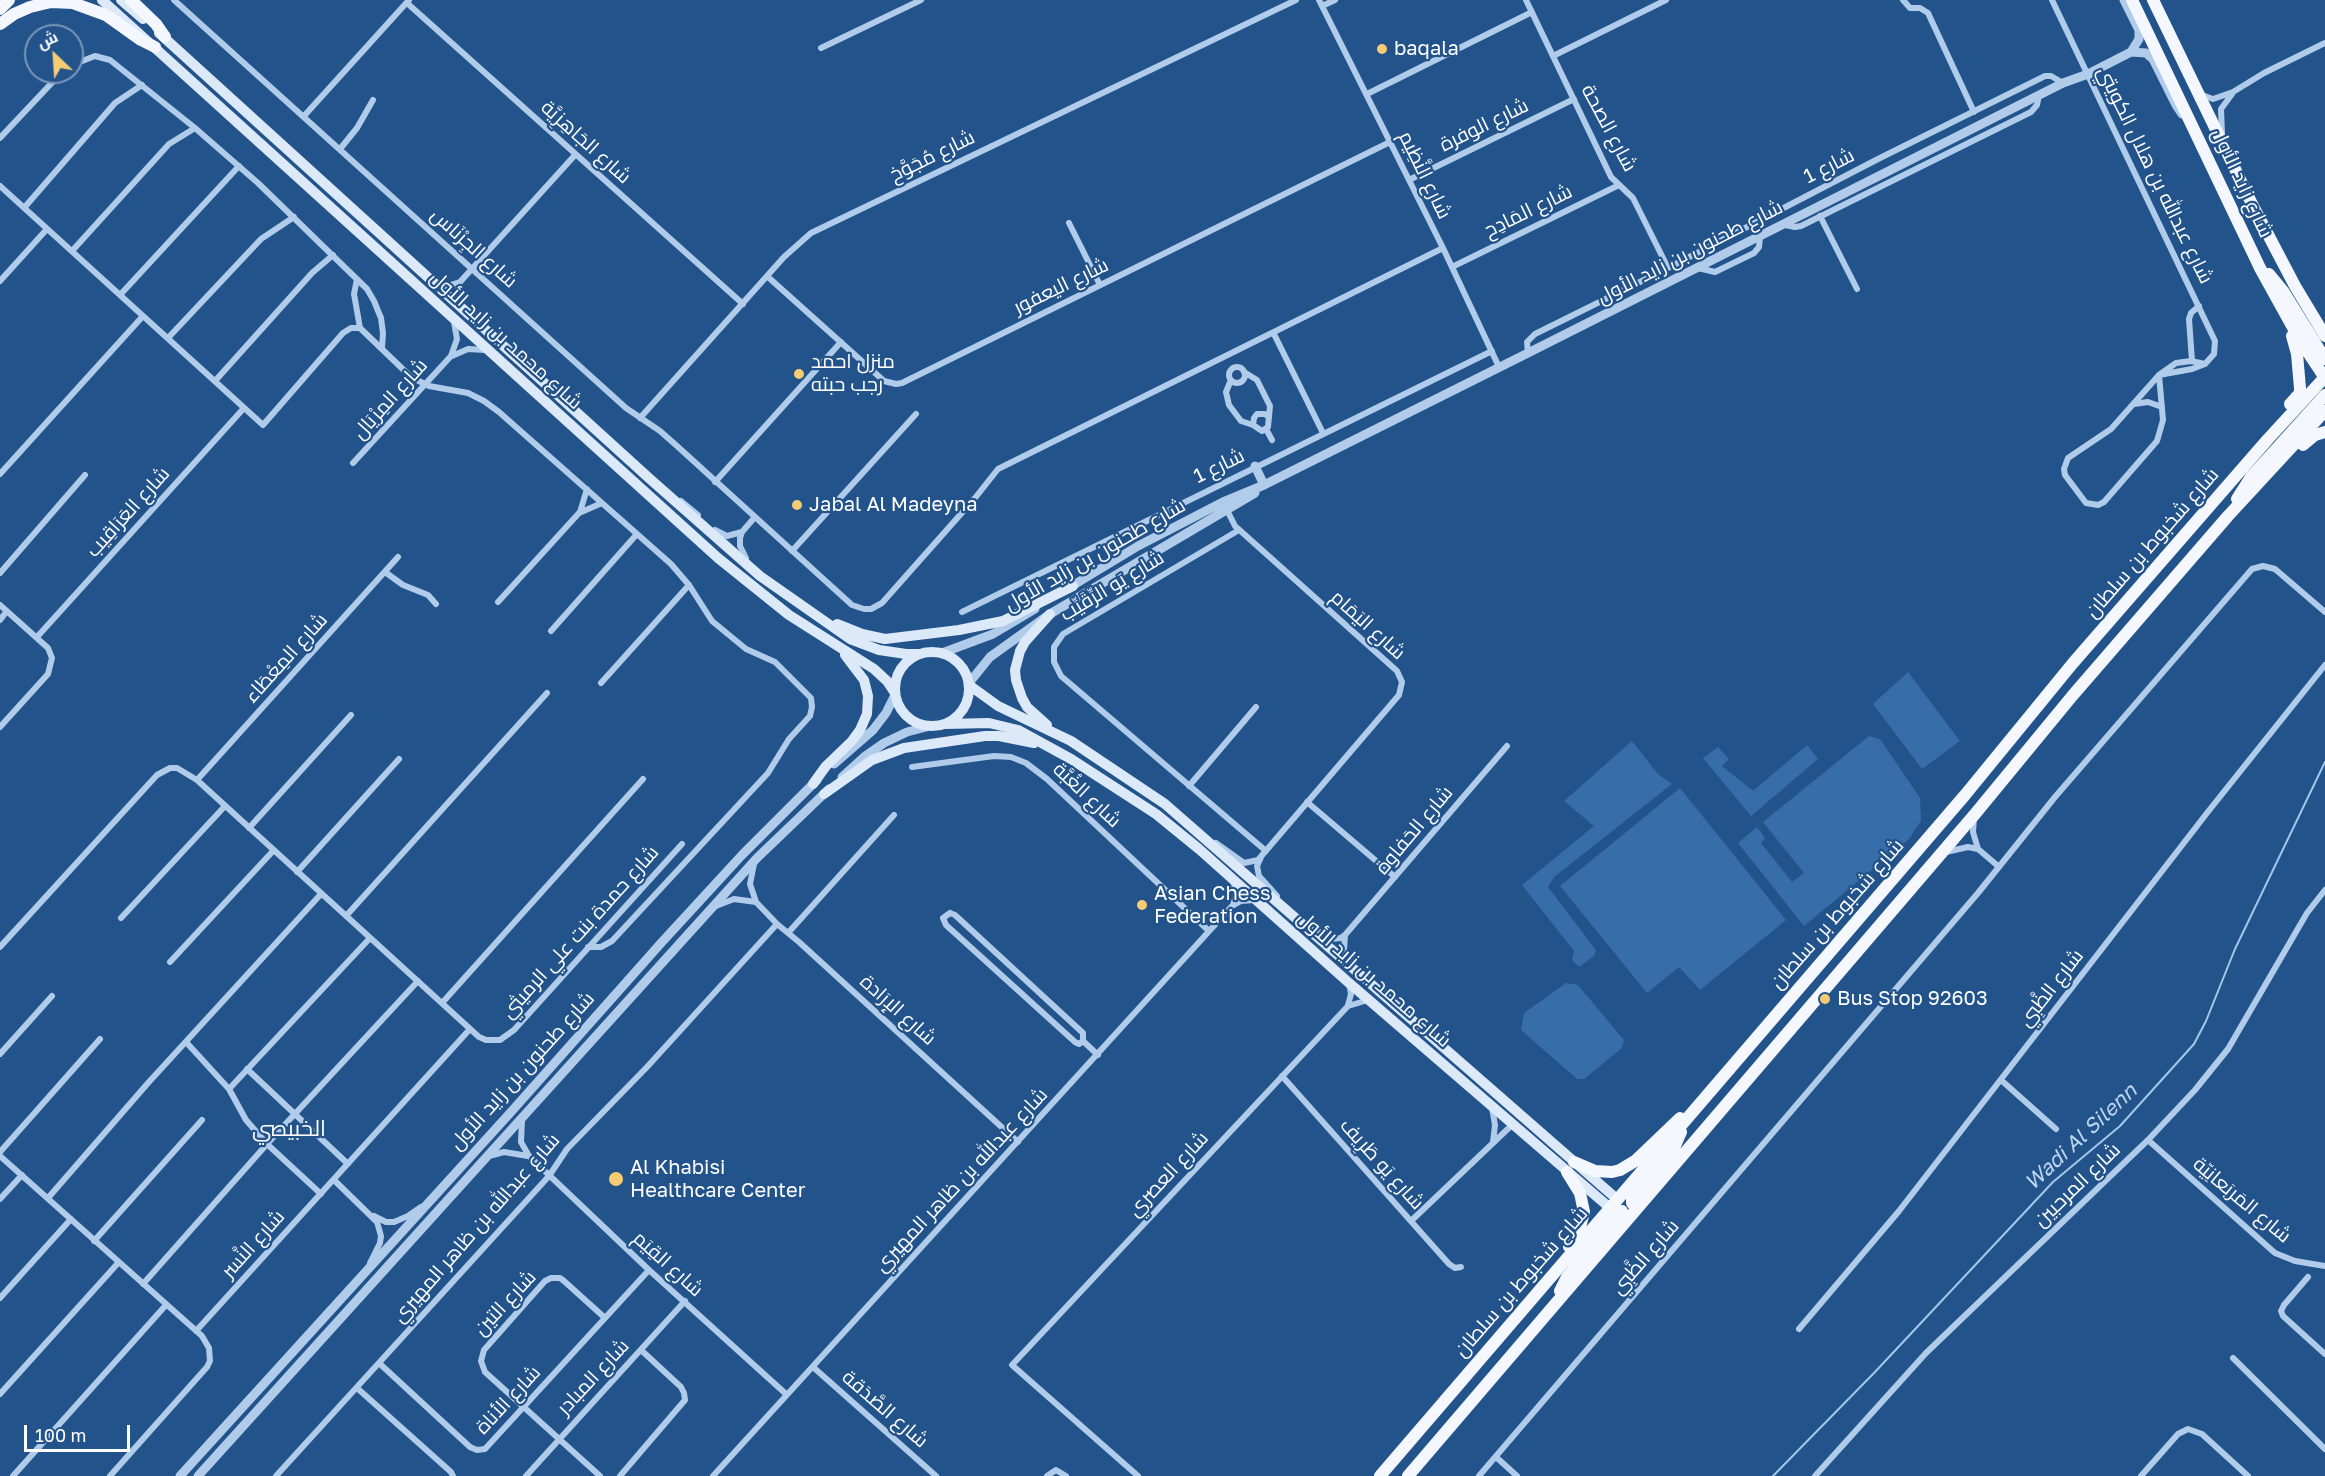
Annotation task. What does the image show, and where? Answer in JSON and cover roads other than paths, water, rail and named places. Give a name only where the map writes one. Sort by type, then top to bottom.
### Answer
[{"type":"main road","points":[[0,9],[9,0]]},
{"type":"main road","name":"شارع محمد بن زايد الأول","points":[[102,0],[744,580],[789,615],[874,669],[887,681],[895,694]]},
{"type":"main road","name":"شارع محمد بن زايد الأول","points":[[121,0],[165,37],[733,554],[815,616],[850,639],[893,653],[920,654]]},
{"type":"main road","points":[[131,0],[156,24],[165,37]]},
{"type":"main road","name":"شارع زايد الأول","points":[[2132,0],[2260,268],[2315,365],[2325,378]]},
{"type":"main road","name":"شارع زايد الأول","points":[[2153,0],[2224,149],[2295,286],[2325,336]]},
{"type":"main road","points":[[0,24],[22,10],[40,4],[73,3],[96,9],[155,47]]},
{"type":"main road","points":[[2260,268],[2278,284],[2325,359]]},
{"type":"main road","points":[[2268,439],[2274,425],[2298,396],[2301,388],[2297,354],[2284,312]]},
{"type":"main road","points":[[2312,315],[2325,326]]},
{"type":"main road","name":"شارع شخبوط بن سلطان","points":[[1380,1476],[1958,803],[2073,663],[2268,439],[2325,378]]},
{"type":"main road","points":[[2228,516],[2251,477],[2325,395]]},
{"type":"main road","name":"شارع شخبوط بن سلطان","points":[[1407,1476],[1976,814],[2073,695],[2228,516],[2325,411]]},
{"type":"main road","points":[[2228,516],[2254,496],[2311,438],[2325,432]]},
{"type":"main road","points":[[815,616],[862,634],[897,639],[991,625],[1073,586]]},
{"type":"main road","points":[[1050,614],[1020,651],[1016,680],[1027,707],[1056,733]]},
{"type":"main road","points":[[813,784],[826,766],[852,741],[867,714],[868,696],[864,680],[854,665],[836,646]]},
{"type":"main road","points":[[942,653],[960,664],[969,684],[968,699],[962,712],[945,724],[930,726],[914,722],[907,717],[895,694],[898,673],[904,665],[920,654],[942,653]]},
{"type":"main road","name":"شارع محمد بن زايد الأول","points":[[969,684],[998,706],[1056,733],[1110,765],[1156,798],[1560,1149],[1571,1167]]},
{"type":"main road","name":"شارع محمد بن زايد الأول","points":[[945,724],[976,723],[1005,726],[1052,748],[1156,814],[1490,1105],[1571,1167],[1613,1203]]},
{"type":"main road","points":[[824,794],[872,760],[904,748],[992,736],[1013,738],[1052,748]]},
{"type":"main road","points":[[1547,1281],[1583,1222],[1583,1202],[1571,1167],[1603,1172],[1620,1170],[1635,1161],[1674,1123],[1696,1108]]},
{"type":"main road","points":[[1514,1124],[1521,1121],[1548,1146],[1560,1149]]},
{"type":"main road","points":[[1639,1207],[1632,1203],[1632,1199],[1675,1146],[1682,1125]]},
{"type":"main road","points":[[1558,1301],[1567,1277],[1613,1203],[1639,1207]]},
{"type":"street","name":"شارع الجِرْنَاس","points":[[174,0],[626,408],[660,431],[852,605],[864,609],[877,607],[882,603],[998,469],[1274,334]]},
{"type":"street","points":[[821,48],[921,0]]},
{"type":"street","name":"شارع مُجَوَّخ","points":[[640,418],[799,242],[817,230],[1296,0]]},
{"type":"street","points":[[1320,3],[1335,0]]},
{"type":"street","name":"شارع الصحة","points":[[1526,0],[1611,177],[1633,198],[1668,268]]},
{"type":"street","points":[[1553,56],[1666,0]]},
{"type":"street","points":[[1903,0],[1910,8],[1920,8],[1928,13],[1974,112]]},
{"type":"street","name":"شارع عبدالله بن هلال الكويتي","points":[[2052,0],[2215,341],[2214,354],[2205,364]]},
{"type":"street","points":[[2124,0],[2139,30],[2139,39],[2131,52],[2146,53],[2153,59],[2175,105],[2191,121]]},
{"type":"street","points":[[304,116],[408,1]]},
{"type":"street","name":"شارع الجَاهِزِيَّة","points":[[408,1],[575,155],[743,304]]},
{"type":"street","name":"شارع النَّظِيم","points":[[1320,3],[1443,248],[1499,367]]},
{"type":"street","points":[[1367,94],[1532,12]]},
{"type":"street","points":[[2198,93],[2213,99],[2234,92],[2264,73],[2325,43]]},
{"type":"street","name":"شارع طحنون بن زايد الأول","points":[[942,653],[993,634],[1138,546],[1223,502],[1264,485],[1785,225],[2063,83],[2088,74],[2131,52]]},
{"type":"street","points":[[84,59],[94,56],[106,58],[142,85],[239,166],[294,217],[371,295],[379,312],[384,333],[382,348]]},
{"type":"street","name":"شارع 1","points":[[1528,353],[1527,342],[1534,334],[1668,268],[1878,159],[2045,76],[2054,77],[2063,83]]},
{"type":"street","points":[[0,138],[51,84]]},
{"type":"street","points":[[24,208],[115,103],[142,85]]},
{"type":"street","points":[[2224,149],[2221,109],[2234,92]]},
{"type":"street","points":[[1785,225],[1798,227],[2031,112],[2037,105],[2039,95]]},
{"type":"street","name":"شارع الوفرة","points":[[1409,180],[1574,99]]},
{"type":"street","points":[[340,149],[357,128],[374,100]]},
{"type":"street","points":[[72,251],[169,144],[195,128]]},
{"type":"street","name":"شارع اليعفور","points":[[768,277],[884,381],[902,383],[1390,142]]},
{"type":"street","points":[[455,300],[460,282],[575,155]]},
{"type":"street","points":[[120,295],[239,166]]},
{"type":"street","name":"شارع المَادِح","points":[[1452,267],[1619,185]]},
{"type":"street","points":[[0,186],[263,425],[343,333],[351,328],[360,328]]},
{"type":"street","points":[[1820,216],[1857,289]]},
{"type":"street","points":[[168,338],[261,239],[294,217]]},
{"type":"street","points":[[1069,223],[1100,285]]},
{"type":"street","points":[[0,281],[47,229]]},
{"type":"street","points":[[1323,433],[1274,334],[1443,248]]},
{"type":"street","points":[[215,381],[312,273],[333,255]]},
{"type":"street","points":[[357,279],[354,294],[360,328],[411,378],[424,385],[459,391],[484,401],[499,412],[671,564],[689,585],[712,621],[746,649],[775,662],[805,690],[812,702],[812,711],[789,740],[768,773],[615,938],[601,947],[588,947]]},
{"type":"street","points":[[441,288],[460,282]]},
{"type":"street","points":[[2192,361],[2189,319],[2191,313],[2199,306]]},
{"type":"street","name":"شارع المِرْيَال","points":[[450,313],[457,339],[451,356]]},
{"type":"street","points":[[0,474],[143,316]]},
{"type":"street","points":[[716,482],[841,342]]},
{"type":"street","name":"شارع المِرْيَال","points":[[353,463],[451,356],[459,351],[477,348],[495,354]]},
{"type":"street","name":"شارع 1","points":[[962,612],[1492,351]]},
{"type":"street","points":[[2158,375],[2162,427],[2153,447],[2104,502],[2098,505],[2086,503],[2068,480],[2064,469],[2073,454],[2111,429],[2158,375],[2176,363],[2192,361],[2205,364]]},
{"type":"street","points":[[2158,375],[2192,369],[2205,364]]},
{"type":"street","points":[[1233,368],[1244,372],[1259,383],[1269,403],[1270,425],[1266,429],[1259,430],[1253,425],[1240,421],[1228,405],[1226,392],[1231,380],[1229,375],[1233,368]]},
{"type":"street","points":[[1231,380],[1236,383],[1241,382],[1244,372]]},
{"type":"street","points":[[2134,404],[2148,402],[2162,407]]},
{"type":"street","name":"شارع العَرَاقِيب","points":[[37,637],[244,408]]},
{"type":"street","points":[[792,551],[916,414]]},
{"type":"street","points":[[1253,425],[1257,414],[1265,414],[1269,417]]},
{"type":"street","points":[[1266,429],[1278,455]]},
{"type":"street","points":[[1255,466],[1264,485]]},
{"type":"street","points":[[0,573],[85,475]]},
{"type":"street","name":"شارع طحنون بن زايد الأول","points":[[969,684],[990,657],[1050,614],[1257,492],[1264,485]]},
{"type":"street","points":[[498,602],[579,513],[587,489]]},
{"type":"street","points":[[671,496],[691,508],[717,532],[732,535],[742,532],[755,517]]},
{"type":"street","points":[[579,513],[602,503]]},
{"type":"street","name":"شارع اليَمَام","points":[[1227,510],[1239,530],[1396,671],[1402,682],[1399,695],[1264,854]]},
{"type":"street","name":"شارع يَو الرِّقَيِّب","points":[[1239,530],[1070,629],[1063,634],[1054,647],[1054,662],[1061,676],[1264,854]]},
{"type":"street","points":[[742,532],[740,546],[746,558],[774,580],[788,596]]},
{"type":"street","points":[[551,631],[637,534]]},
{"type":"street","name":"شارع المِعْطَاء","points":[[197,780],[399,557]]},
{"type":"street","name":"شارع الظَّبِي","points":[[1479,1476],[2252,569],[2263,566],[2275,569],[2325,612]]},
{"type":"street","points":[[386,572],[402,585],[428,595],[436,604]]},
{"type":"street","points":[[601,683],[689,585]]},
{"type":"street","points":[[0,605],[51,652],[50,669],[0,727]]},
{"type":"street","points":[[0,620],[7,611]]},
{"type":"street","name":"شارع الظَّبِي","points":[[1799,1329],[1899,1211],[2207,813],[2325,665]]},
{"type":"street","points":[[346,916],[547,693]]},
{"type":"street","name":"شارع طحنون بن زايد الأول","points":[[180,1476],[742,855],[813,784],[873,730],[886,713],[895,694]]},
{"type":"street","points":[[1189,786],[1256,707]]},
{"type":"street","points":[[249,828],[351,715]]},
{"type":"street","name":"شارع طحنون بن زايد الأول","points":[[198,1476],[757,858],[874,749],[907,732],[930,726]]},
{"type":"street","name":"شارع الحَفاوة","points":[[1345,935],[1507,746]]},
{"type":"street","name":"شارع الغُبَّة","points":[[912,767],[994,756],[1011,757],[1026,763],[1047,779],[1209,931]]},
{"type":"street","points":[[297,872],[399,759]]},
{"type":"street","name":"شارع حمدة بنت علي الرميثي","points":[[0,947],[163,770],[177,768],[197,780],[470,1029],[486,1040],[500,1040],[682,844]]},
{"type":"street","points":[[442,1003],[644,779]]},
{"type":"street","points":[[1307,802],[1395,878]]},
{"type":"street","points":[[121,918],[225,807]]},
{"type":"street","points":[[1976,814],[1973,832],[1978,849],[1998,866]]},
{"type":"street","points":[[788,933],[894,815]]},
{"type":"street","points":[[1207,840],[1220,845],[1244,863],[1254,862],[1264,854]]},
{"type":"street","points":[[1941,854],[1959,847],[1978,849]]},
{"type":"street","points":[[170,962],[273,851]]},
{"type":"street","points":[[1264,854],[1257,866],[1259,876],[1276,895],[1282,907]]},
{"type":"street","points":[[713,908],[734,899],[756,902],[750,884],[757,858]]},
{"type":"street","points":[[1232,906],[1236,896],[1233,880]]},
{"type":"street","name":"شارع المرحبين","points":[[1815,1476],[1926,1353],[2148,1140],[2195,1090],[2228,1049],[2302,921],[2325,890]]},
{"type":"street","points":[[48,1198],[321,894]]},
{"type":"street","points":[[1232,906],[1241,901],[1256,900]]},
{"type":"street","name":"شارع الإرَادة","points":[[756,902],[777,924],[1018,1142]]},
{"type":"street","name":"شارع عبدالله بن ظاهر المهيري","points":[[712,1476],[1232,906]]},
{"type":"street","points":[[1083,1041],[1079,1044],[1075,1042],[946,926],[943,921],[945,915],[950,913],[954,915],[1083,1033],[1083,1041],[1098,1055]]},
{"type":"street","points":[[1300,923],[1312,927],[1331,939],[1345,935]]},
{"type":"street","name":"شارع عبدالله بن ظاهر المهيري","points":[[276,1476],[549,1176],[567,1149],[647,1067],[777,924]]},
{"type":"street","points":[[1345,935],[1342,944],[1346,955],[1364,973],[1371,984]]},
{"type":"street","points":[[229,1089],[370,938]]},
{"type":"street","points":[[143,1284],[267,1144],[418,981]]},
{"type":"street","points":[[1348,982],[1351,994],[1348,1006],[1370,1000]]},
{"type":"street","points":[[0,1054],[52,996]]},
{"type":"street","name":"شارع العصري","points":[[1138,1476],[1012,1365],[1348,1006]]},
{"type":"street","name":"شارع النَّسر","points":[[196,1331],[470,1029]]},
{"type":"street","points":[[100,1039],[0,1154],[196,1331],[206,1341],[210,1355],[207,1367],[110,1476]]},
{"type":"street","points":[[186,1042],[229,1089],[246,1120],[267,1144],[321,1194]]},
{"type":"street","points":[[247,1070],[348,1164]]},
{"type":"street","name":"شارع يَو طَرِيف","points":[[1282,1076],[1452,1266],[1461,1267]]},
{"type":"street","points":[[2001,1080],[2056,1129]]},
{"type":"street","points":[[1490,1105],[1495,1125],[1492,1145]]},
{"type":"street","name":"شارع القِيَم","points":[[522,1118],[520,1134],[524,1149],[529,1156],[649,1270],[786,1394]]},
{"type":"street","points":[[94,1241],[202,1120]]},
{"type":"street","points":[[1412,1221],[1514,1124]]},
{"type":"street","name":"شارع المَربَعانِيّة","points":[[2148,1140],[2275,1253],[2295,1261],[2325,1266]]},
{"type":"street","points":[[488,1157],[504,1152],[529,1156]]},
{"type":"street","points":[[0,1200],[22,1175]]},
{"type":"street","points":[[334,1180],[373,1216],[380,1228],[380,1243],[364,1274]]},
{"type":"street","points":[[373,1216],[386,1221],[401,1220],[429,1201]]},
{"type":"street","points":[[0,1298],[71,1219]]},
{"type":"street","points":[[0,1394],[119,1262]]},
{"type":"street","name":"شارع الأناة","points":[[379,1363],[473,1449],[481,1450],[489,1447],[649,1270]]},
{"type":"street","points":[[2308,1277],[2281,1311],[2283,1316],[2325,1354]]},
{"type":"street","name":"شارع التين","points":[[600,1476],[485,1372],[481,1365],[481,1357],[484,1350],[545,1281],[551,1278],[560,1278],[605,1318]]},
{"type":"street","name":"شارع المبادر","points":[[526,1476],[685,1301]]},
{"type":"street","points":[[13,1476],[166,1305]]},
{"type":"street","points":[[620,1476],[685,1400],[681,1387],[641,1350]]},
{"type":"street","points":[[2233,1359],[2325,1449]]},
{"type":"street","name":"شارع الصَّدَقة","points":[[813,1367],[936,1476]]},
{"type":"street","points":[[357,1388],[453,1476]]},
{"type":"street","points":[[2141,1476],[2178,1434],[2188,1429],[2202,1434],[2248,1476]]},
{"type":"street","points":[[1496,1456],[1517,1476]]},
{"type":"street","points":[[1047,1476],[1056,1470],[1066,1476]]},
{"type":"waterway","name":"Wadi Al Silenn","points":[[1773,1476],[1874,1373],[2053,1182],[2120,1126],[2194,1044],[2206,1021],[2235,949],[2325,762]]},
{"type":"place","name":"baqala","points":[[1382,49]]},
{"type":"place","name":"منزل احمد رجب حبته","points":[[799,374]]},
{"type":"place","name":"Jabal Al Madeyna","points":[[797,505]]},
{"type":"place","name":"Asian Chess Federation","points":[[1142,905]]},
{"type":"place","name":"Bus Stop 92603","points":[[1825,999]]},
{"type":"place","name":"Al Khabisi Healthcare Center","points":[[616,1179]]},
{"type":"district","name":"الخبيصي","points":[[289,1129]]}]
